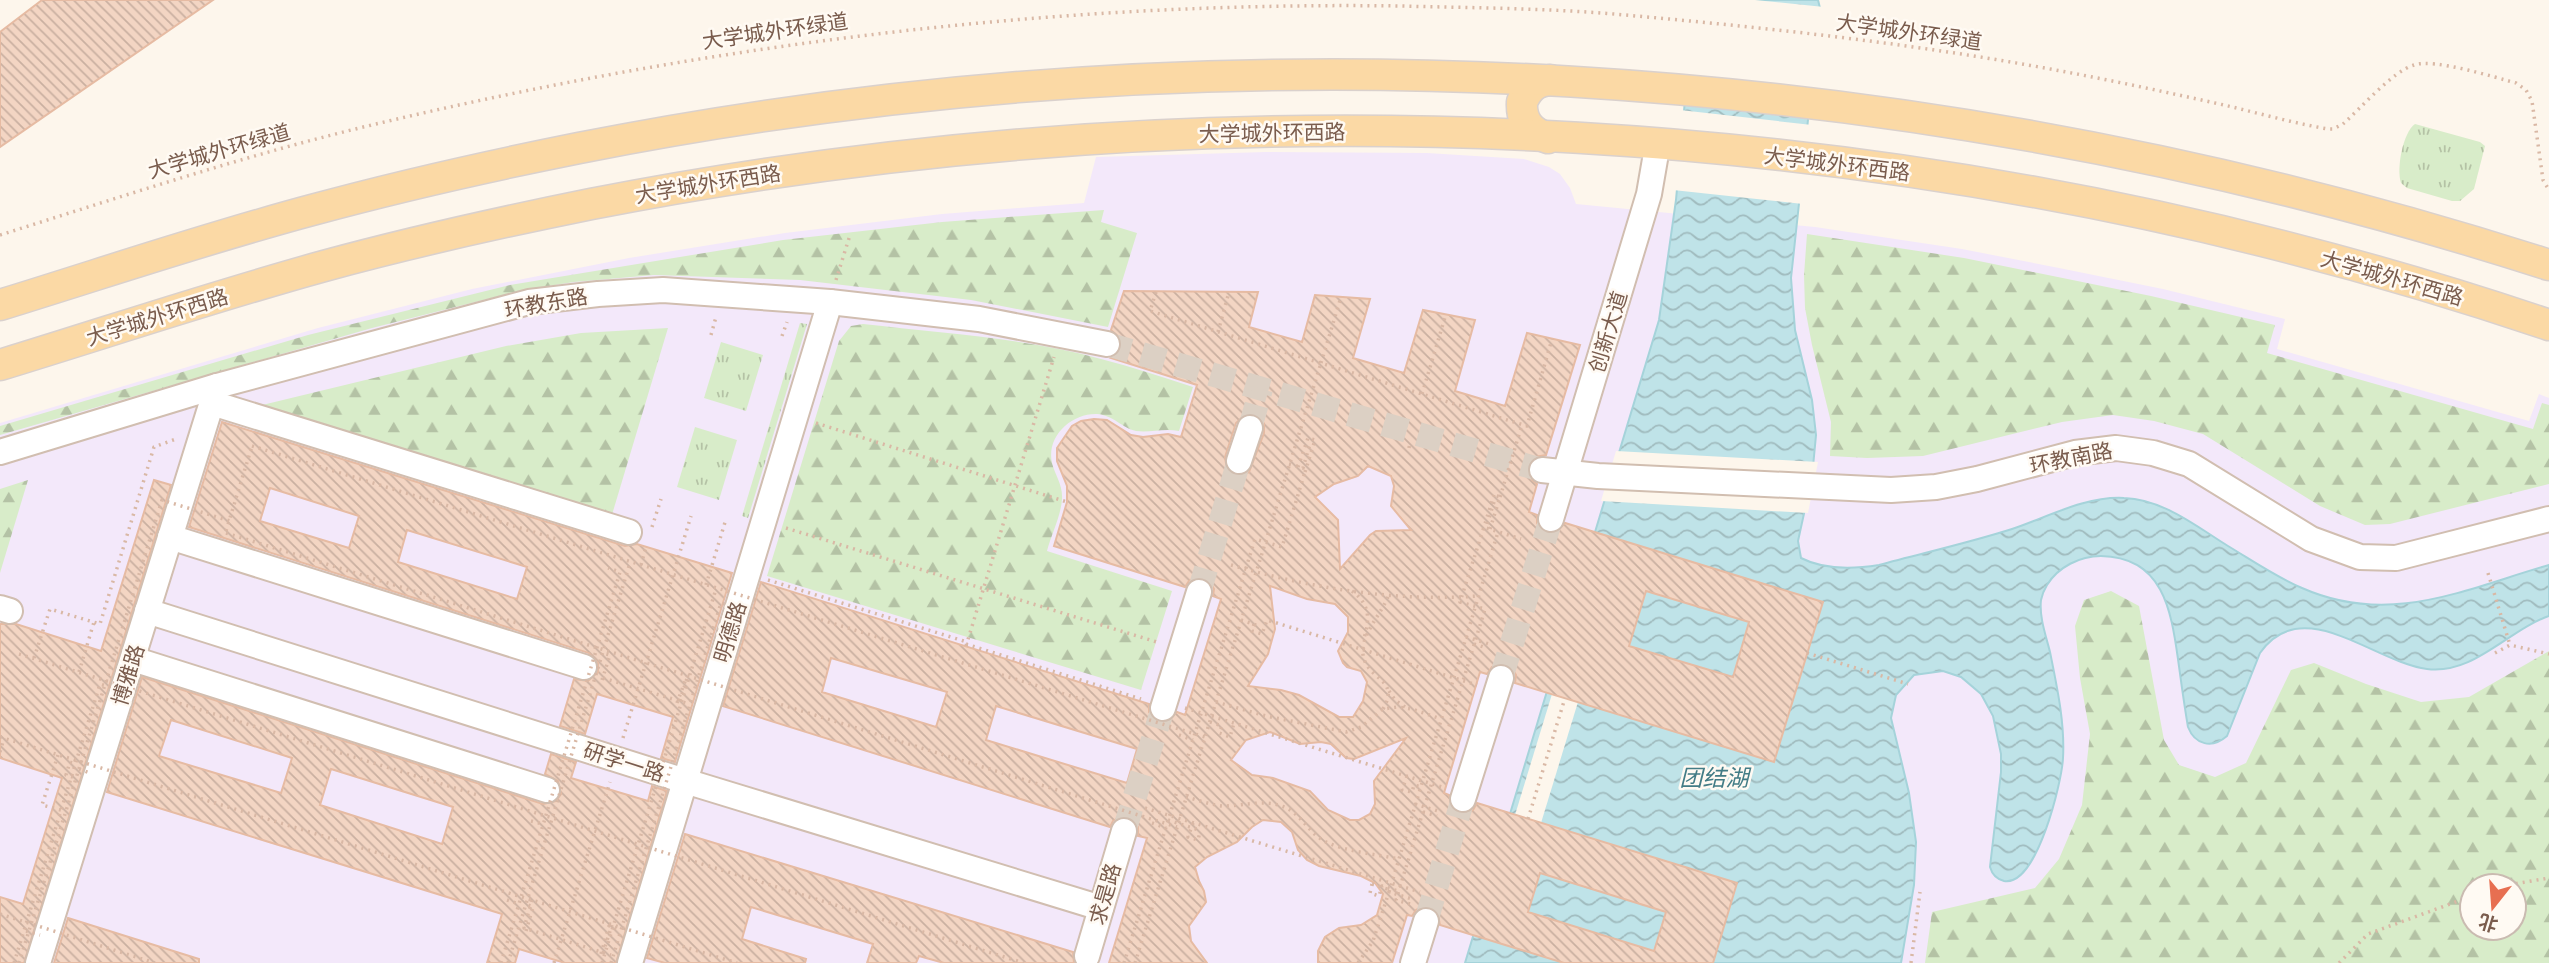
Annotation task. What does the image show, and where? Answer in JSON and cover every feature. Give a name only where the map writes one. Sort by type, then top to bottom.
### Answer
[{"type":"main road","points":[[0,305],[356,198],[574,149],[727,122],[821,108],[1032,86],[1196,77],[1365,74],[1655,86],[1836,105],[2056,140],[2265,184],[2452,234],[2549,265]]},
{"type":"main road","points":[[1548,138],[1538,135],[1524,121],[1522,102],[1532,86],[1550,80]]},
{"type":"main road","name":"大学城外环西路","points":[[0,365],[272,281],[370,254],[586,205],[816,166],[1036,143],[1198,134],[1365,131],[1658,142],[1903,172],[2119,210],[2252,240],[2436,289],[2549,325]]},
{"type":"lane","name":"创新大道","points":[[1551,519],[1649,194],[1658,142]]},
{"type":"lane","name":"环教东路","points":[[0,452],[214,394],[529,302],[597,294],[663,290],[833,293],[1051,331],[1107,344]]},
{"type":"lane","name":"明德路","points":[[630,963],[833,293]]},
{"type":"lane","points":[[214,394],[629,532]]},
{"type":"lane","name":"博雅路","points":[[38,963],[214,394]]},
{"type":"lane","points":[[1239,461],[1250,428]]},
{"type":"lane","name":"环教南路","points":[[1565,473],[1825,489],[1891,490],[1936,487],[2076,453],[2116,448],[2153,453],[2189,464],[2311,538],[2360,557],[2396,558],[2549,519]]},
{"type":"lane","points":[[170,537],[593,665]]},
{"type":"lane","points":[[1160,704],[1199,592]]},
{"type":"lane","name":"研学一路","points":[[147,611],[685,781],[1101,908]]},
{"type":"lane","points":[[133,659],[547,790]]},
{"type":"lane","points":[[1457,794],[1501,678]]},
{"type":"lane","name":"求是路","points":[[1087,956],[1124,831]]},
{"type":"lane","points":[[1413,963],[1418,913]]},
{"type":"path","name":"大学城外环绿道","points":[[0,235],[164,183],[383,122],[600,75],[872,33],[1113,13],[1332,5],[1556,11],[1686,21],[1919,47],[2056,70],[2328,129],[2343,124],[2402,71],[2420,63],[2432,64],[2516,83],[2526,90],[2532,101],[2543,180],[2549,190]]},
{"type":"path","points":[[833,293],[850,235]]},
{"type":"path","points":[[1156,292],[1150,311],[1524,426]]},
{"type":"path","points":[[1217,332],[1229,292]]},
{"type":"path","points":[[1135,963],[1341,297]]},
{"type":"path","points":[[1422,394],[1446,314]]},
{"type":"path","points":[[1488,529],[1552,339]]},
{"type":"path","points":[[966,644],[1054,359]]},
{"type":"path","points":[[795,416],[1068,502]]},
{"type":"path","points":[[34,658],[50,609],[100,624],[154,447],[181,437]]},
{"type":"path","points":[[1124,963],[1255,539],[1282,548],[1315,440],[1308,438],[1301,468]]},
{"type":"path","points":[[1409,448],[1410,442]]},
{"type":"path","points":[[1301,468],[1310,444]]},
{"type":"path","points":[[1193,823],[1188,837],[1198,840],[1200,832],[1190,828],[226,533],[253,446],[1205,737]]},
{"type":"path","points":[[1289,464],[1301,468]]},
{"type":"path","points":[[1418,913],[1396,900],[1485,609],[1460,602],[1494,495],[1500,496]]},
{"type":"path","points":[[659,506],[661,499]]},
{"type":"path","points":[[16,963],[31,924],[162,500],[229,521]]},
{"type":"path","points":[[1488,529],[1494,502]]},
{"type":"path","points":[[706,585],[726,519]]},
{"type":"path","points":[[764,521],[1156,642]]},
{"type":"path","points":[[1488,529],[1521,539]]},
{"type":"path","points":[[1358,963],[1373,941],[1498,532]]},
{"type":"path","points":[[611,924],[603,953],[524,928],[552,819],[630,562]]},
{"type":"path","points":[[1231,565],[1256,573],[1350,590],[1439,598],[1478,596]]},
{"type":"path","points":[[501,963],[620,572],[608,568]]},
{"type":"path","points":[[2488,573],[2510,646]]},
{"type":"path","points":[[748,574],[966,644],[1160,704],[1234,723],[1457,794]]},
{"type":"path","points":[[621,930],[609,926],[599,953],[638,846],[687,675],[716,589]]},
{"type":"path","points":[[1350,590],[1361,597],[1369,616],[1362,649],[1368,667],[1385,684],[1395,700],[1408,708],[1441,719]]},
{"type":"path","points":[[1364,638],[1384,609],[1389,594]]},
{"type":"path","points":[[611,963],[721,603],[732,606]]},
{"type":"path","points":[[1241,620],[1259,628]]},
{"type":"path","points":[[1254,624],[1252,631],[1262,634],[1267,620],[1476,685]]},
{"type":"path","points":[[79,672],[94,622]]},
{"type":"path","points":[[1466,637],[1488,646],[1474,644]]},
{"type":"path","points":[[2495,653],[2510,646],[2549,653]]},
{"type":"path","points":[[593,665],[610,656],[602,680],[604,681],[612,652]]},
{"type":"path","points":[[1807,653],[1908,684]]},
{"type":"path","points":[[19,654],[1024,963]]},
{"type":"path","points":[[593,665],[680,701],[687,675]]},
{"type":"path","points":[[687,675],[675,702],[677,703],[685,676],[698,680]]},
{"type":"path","points":[[16,963],[100,684],[116,689]]},
{"type":"path","points":[[1216,702],[1266,716],[1346,732],[1361,727],[1383,709],[1388,701],[1389,691]]},
{"type":"path","points":[[1528,819],[1565,698]]},
{"type":"path","points":[[1383,709],[1408,708]]},
{"type":"path","points":[[1210,722],[1222,726],[1220,733],[1230,737],[1234,723]]},
{"type":"path","points":[[1179,735],[1193,740]]},
{"type":"path","points":[[0,752],[2,737],[737,963]]},
{"type":"path","points":[[58,755],[42,804],[71,813]]},
{"type":"path","points":[[66,775],[70,762],[90,773]]},
{"type":"path","points":[[1406,776],[1402,790],[1412,792],[1414,785],[1421,787]]},
{"type":"path","points":[[1186,797],[1221,806],[1261,802],[1277,804],[1291,810],[1324,841],[1399,859]]},
{"type":"path","points":[[1415,804],[1437,813],[1423,812]]},
{"type":"path","points":[[1145,808],[1420,892]]},
{"type":"path","points":[[1168,820],[1199,830],[1196,841],[1187,838],[1190,828]]},
{"type":"path","points":[[531,821],[543,824]]},
{"type":"path","points":[[1152,824],[1166,828]]},
{"type":"path","points":[[2528,882],[2549,878]]},
{"type":"path","points":[[1376,879],[1371,892],[1381,895],[1383,888]]},
{"type":"path","points":[[1398,891],[1382,886],[1379,896],[1370,893],[1372,884],[1383,888],[1389,891],[1412,899]]},
{"type":"path","points":[[1911,963],[1920,892]]},
{"type":"path","points":[[507,900],[519,903],[533,906],[527,932],[532,900]]},
{"type":"path","points":[[508,963],[532,900]]},
{"type":"path","points":[[2339,963],[2368,934],[2458,901]]},
{"type":"path","points":[[0,914],[155,963]]},
{"type":"path","points":[[603,963],[611,924]]},
{"type":"path","points":[[24,930],[40,935]]},
{"type":"shaded area","points":[[1266,152],[1427,153],[1524,159],[1549,167],[1560,174],[1570,188],[1576,204],[1815,227],[1962,249],[2059,268],[2163,289],[2285,319],[2277,349],[2529,421],[2539,394],[2549,398],[2549,963],[0,963],[0,423],[318,328],[472,289],[629,258],[785,233],[942,214],[1084,203],[1096,157]]},
{"type":"green space","points":[[2415,124],[2480,142],[2485,146],[2474,189],[2460,201],[2407,188],[2401,183],[2399,169],[2402,151],[2407,135]]},
{"type":"green space","points":[[1104,210],[1101,222],[1137,233],[1108,327],[971,300],[800,280],[654,275],[574,282],[523,290],[372,328],[0,435],[0,426],[308,335],[510,285],[783,240],[942,222]]},
{"type":"green space","points":[[1807,234],[1964,258],[2151,296],[2275,325],[2267,353],[2533,429],[2542,403],[2549,405],[2549,484],[2390,524],[2365,525],[2320,506],[2203,434],[2154,421],[2113,415],[2062,422],[1923,456],[1830,456],[1831,422],[1805,308]]},
{"type":"green space","points":[[800,323],[807,324],[748,518],[742,516]]},
{"type":"green space","points":[[863,324],[1042,346],[1113,362],[1193,387],[1179,431],[1136,431],[1103,415],[1088,415],[1079,417],[1063,428],[1057,435],[1051,453],[1062,499],[1047,551],[1172,591],[1141,690],[767,576],[839,341],[851,326]]},
{"type":"green space","points":[[668,328],[611,518],[254,407],[506,346],[581,333]]},
{"type":"green space","points":[[721,342],[763,355],[746,411],[704,398]]},
{"type":"green space","points":[[695,427],[737,440],[719,500],[677,487]]},
{"type":"green space","points":[[28,480],[0,573],[0,489]]},
{"type":"green space","points":[[2111,591],[2139,606],[2164,740],[2179,765],[2215,777],[2246,763],[2291,670],[2314,663],[2421,702],[2469,697],[2549,651],[2549,963],[1925,963],[1932,912],[2035,888],[2059,859],[2082,805],[2090,734],[2080,678],[2075,626],[2084,600]]},
{"type":"water","name":"团结湖","points":[[1694,0],[1818,0],[1820,8],[1791,278],[1795,330],[1812,400],[1816,435],[1812,477],[1798,541],[1801,558],[1819,565],[1839,568],[1879,565],[2012,529],[2095,500],[2124,498],[2152,503],[2179,515],[2283,579],[2334,599],[2366,604],[2427,600],[2549,565],[2549,616],[2475,659],[2444,669],[2427,669],[2406,664],[2317,629],[2296,629],[2277,636],[2260,653],[2227,736],[2210,744],[2195,738],[2188,727],[2172,622],[2167,605],[2151,576],[2122,559],[2101,556],[2078,560],[2057,573],[2045,589],[2041,600],[2042,620],[2060,705],[2063,732],[2062,770],[2046,830],[2027,868],[2016,878],[2001,880],[1990,867],[2001,754],[1993,716],[1981,694],[1961,677],[1943,671],[1914,675],[1896,695],[1891,718],[1909,793],[1916,842],[1914,885],[1901,963],[1465,963],[1659,320],[1676,200]]},
{"type":"pier","points":[[1691,0],[1755,0],[1824,7],[1814,109],[1681,95]]},
{"type":"pier","points":[[1680,110],[1812,125],[1803,204],[1673,190]]},
{"type":"pier","points":[[1616,451],[1818,462],[1808,513],[1601,501]]},
{"type":"pier","points":[[1552,694],[1578,702],[1541,823],[1515,815]]},
{"type":"building","points":[[42,0],[213,0],[0,147],[0,32]]},
{"type":"building","points":[[1124,291],[1258,292],[1249,327],[1302,342],[1315,295],[1370,299],[1353,358],[1404,373],[1423,310],[1475,320],[1455,391],[1505,406],[1527,333],[1580,345],[1546,455],[1535,457],[1527,468],[1529,477],[1537,484],[1529,512],[1537,515],[1541,530],[1555,533],[1565,523],[1823,602],[1774,762],[1515,683],[1516,675],[1512,668],[1505,664],[1492,667],[1487,674],[1480,672],[1444,793],[1449,795],[1452,808],[1458,813],[1466,814],[1473,810],[1477,803],[1737,883],[1713,963],[1564,963],[1440,925],[1437,911],[1423,906],[1412,916],[1407,915],[1392,963],[1318,963],[1318,951],[1325,937],[1339,928],[1361,925],[1377,915],[1383,894],[1375,883],[1361,876],[1319,866],[1307,860],[1298,850],[1292,832],[1281,822],[1263,820],[1237,842],[1207,857],[1195,867],[1206,902],[1189,926],[1191,941],[1207,963],[1109,963],[1147,838],[1138,836],[1138,827],[1134,820],[1120,817],[1113,821],[1110,827],[723,706],[761,582],[1149,704],[1149,712],[1158,722],[1167,722],[1177,712],[1185,715],[1221,599],[1213,596],[1214,589],[1210,582],[1196,577],[1185,587],[1054,546],[1067,502],[1067,486],[1057,461],[1057,448],[1072,426],[1081,421],[1107,420],[1131,435],[1143,437],[1168,434],[1181,437],[1197,385],[1111,358],[1118,354],[1122,346],[1121,339],[1111,330]],"holes":[[[1246,414],[1261,418],[1264,433],[1249,472],[1235,475],[1227,470],[1225,457],[1236,423]],[[1368,466],[1391,476],[1394,486],[1391,506],[1411,530],[1376,531],[1340,569],[1338,520],[1315,497],[1334,484],[1358,476]],[[1270,586],[1307,599],[1335,604],[1348,617],[1348,632],[1338,651],[1343,663],[1361,671],[1367,682],[1363,701],[1353,717],[1339,717],[1299,695],[1248,686],[1268,654],[1275,629]],[[1646,591],[1749,622],[1733,677],[1629,646]],[[831,658],[947,692],[936,727],[822,692]],[[996,706],[1137,749],[1127,783],[986,740]],[[1270,732],[1300,744],[1331,744],[1346,758],[1354,759],[1406,738],[1374,781],[1375,804],[1370,814],[1359,820],[1350,820],[1328,810],[1310,791],[1273,778],[1252,775],[1231,760],[1246,740]],[[1540,873],[1666,912],[1654,951],[1528,912]]]},
{"type":"building","points":[[222,422],[625,546],[637,544],[732,573],[675,762],[661,758],[673,717],[597,694],[585,734],[560,726],[574,679],[588,681],[598,672],[598,663],[589,653],[189,527]],"holes":[[[270,488],[359,516],[349,548],[260,521]],[[407,530],[527,567],[517,599],[398,562]]]},
{"type":"building","points":[[154,480],[171,485],[24,963],[0,963],[0,897],[23,904],[62,778],[0,758],[0,624],[16,624],[101,651]]},
{"type":"building","points":[[142,677],[543,804],[556,801],[561,794],[558,781],[545,774],[551,754],[576,762],[571,778],[648,801],[652,786],[667,791],[616,963],[565,963],[519,949],[515,963],[487,963],[502,914],[107,792]],"holes":[[[171,720],[292,758],[281,793],[159,756]],[[331,769],[453,807],[442,844],[320,805]]]},
{"type":"building","points":[[685,834],[1073,952],[1074,963],[944,963],[919,956],[916,963],[867,963],[873,944],[751,907],[742,939],[806,959],[805,963],[665,963],[647,958]]},
{"type":"building","points":[[68,918],[199,959],[199,963],[54,963]]},
{"type":"tunnel","points":[[1107,344],[1542,470]]},
{"type":"tunnel","points":[[1250,428],[1261,389]]},
{"type":"tunnel","points":[[1199,592],[1239,461]]},
{"type":"tunnel","points":[[1501,678],[1551,519]]},
{"type":"tunnel","points":[[1124,831],[1163,708]]},
{"type":"tunnel","points":[[1426,921],[1463,799]]}]
